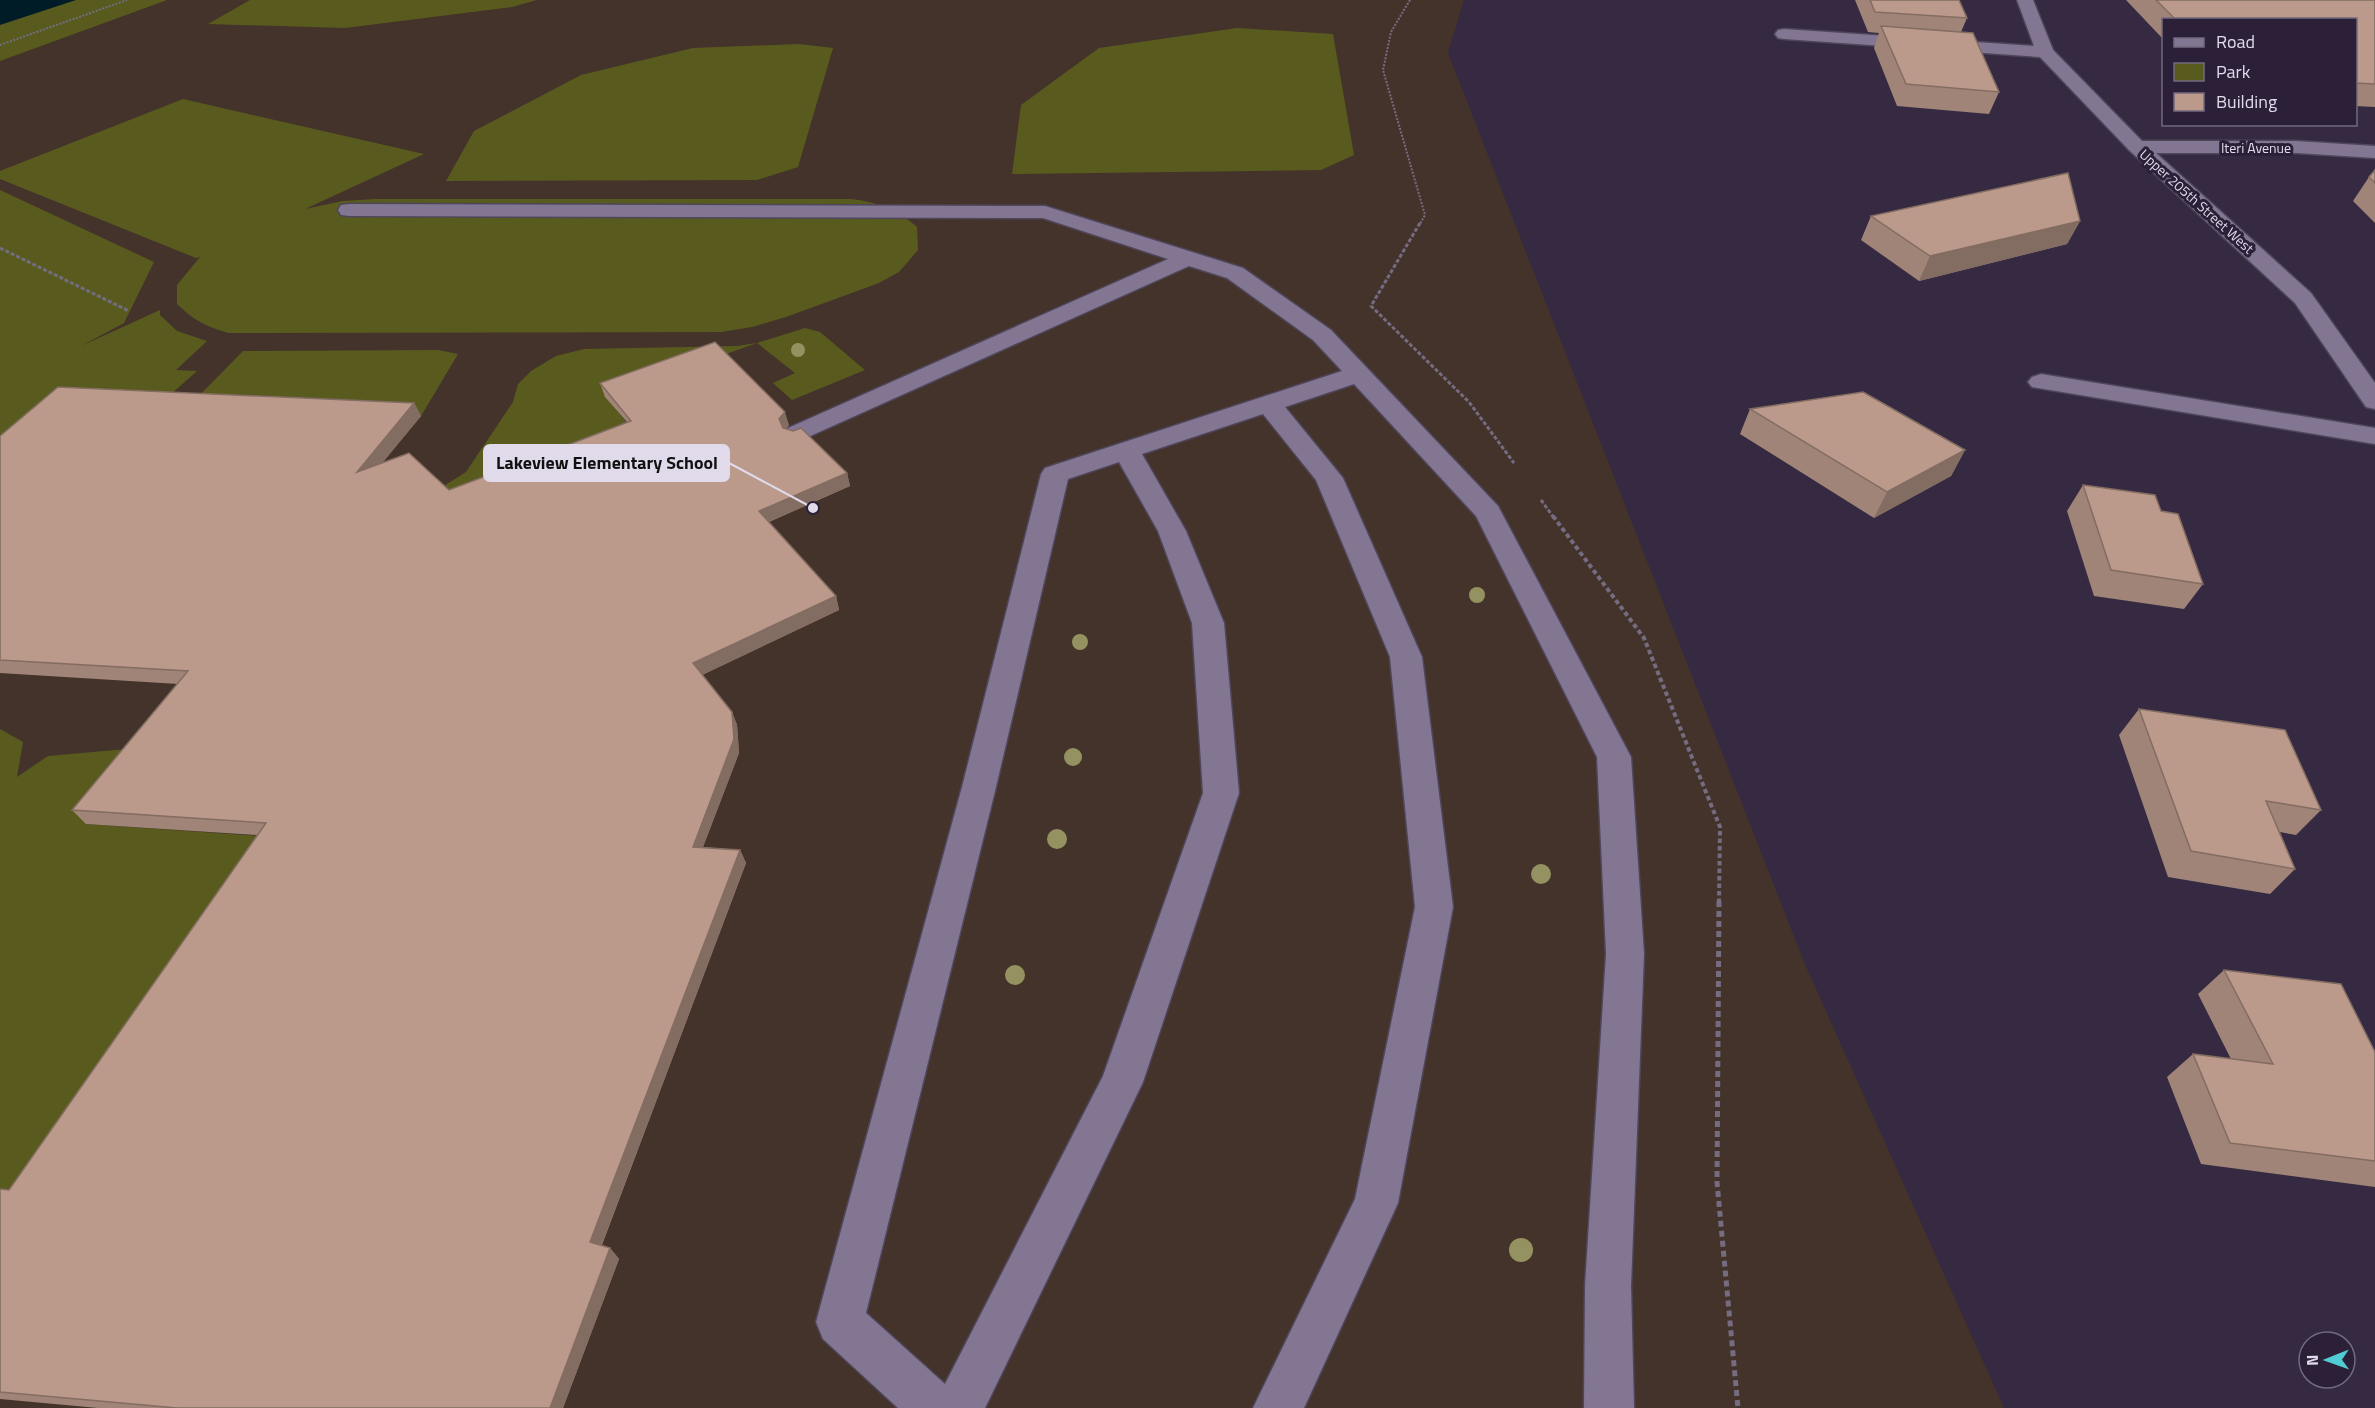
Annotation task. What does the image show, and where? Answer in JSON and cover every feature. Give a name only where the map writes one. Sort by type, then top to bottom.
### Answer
[{"type":"street","name":"Upper 205th Street West","points":[[2025,0],[2044,52],[2137,147],[2303,298],[2375,401]]},
{"type":"street","points":[[1784,34],[2044,52]]},
{"type":"street","name":"Iteri Avenue","points":[[2137,147],[2296,147],[2375,152]]},
{"type":"street","points":[[350,210],[1045,212],[1235,273],[1323,335],[1488,512],[1614,758],[1625,954],[1608,1286],[1609,1408]]},
{"type":"street","points":[[798,434],[1188,258]]},
{"type":"street","points":[[934,1408],[840,1322],[976,798],[1055,474],[1358,374]]},
{"type":"street","points":[[2041,382],[2375,436]]},
{"type":"street","points":[[1269,404],[1329,478],[1406,657],[1434,907],[1376,1203],[1278,1408]]},
{"type":"street","points":[[959,1408],[1122,1082],[1221,793],[1208,623],[1172,531],[1126,450]]},
{"type":"path","points":[[0,45],[127,0]]},
{"type":"path","points":[[1391,32],[1410,0]]},
{"type":"path","points":[[0,248],[129,311]]},
{"type":"shaded area","points":[[0,0],[1464,0],[1448,53],[1804,962],[2004,1408],[0,1408]]},
{"type":"green space","points":[[0,0],[167,0],[0,61]]},
{"type":"green space","points":[[250,0],[537,0],[512,7],[345,28],[208,24]]},
{"type":"green space","points":[[1237,28],[1333,34],[1354,155],[1321,170],[1012,174],[1021,105],[1099,48]]},
{"type":"green space","points":[[799,44],[833,48],[798,167],[757,180],[446,181],[474,131],[581,75],[693,48]]},
{"type":"green space","points":[[183,99],[424,154],[305,209],[343,201],[375,199],[851,199],[887,208],[910,221],[917,227],[918,250],[899,272],[879,283],[786,317],[752,327],[721,332],[229,333],[201,322],[177,304],[177,285],[200,257],[196,258],[0,179],[0,171]]},
{"type":"green space","points":[[0,190],[154,262],[124,323],[81,346],[160,310],[160,315],[177,331],[207,341],[176,370],[197,371],[160,404],[0,459]]},
{"type":"green space","points":[[805,328],[820,332],[865,370],[792,400],[773,383],[795,373],[757,343]]},
{"type":"green space","points":[[757,343],[606,397],[636,434],[453,505],[439,489],[466,472],[513,402],[518,384],[531,371],[556,356],[584,349],[737,346]]},
{"type":"green space","points":[[438,350],[458,354],[421,416],[189,406],[243,351]]},
{"type":"green space","points":[[0,729],[23,742],[17,777],[48,756],[149,747],[86,824],[276,837],[0,1215]]},
{"type":"water","points":[[0,0],[76,0],[0,25]]},
{"type":"building","points":[[1870,0],[1959,0],[1967,18],[1875,12]]},
{"type":"building","points":[[2156,0],[2375,0],[2375,84],[2357,83],[2357,18],[2174,18]]},
{"type":"building","points":[[1881,26],[1973,33],[1999,92],[1906,84]]},
{"type":"building","points":[[2375,170],[2375,183],[2369,177]]},
{"type":"building","points":[[2068,173],[2080,221],[1930,256],[1871,216]]},
{"type":"building","points":[[715,342],[785,412],[779,419],[783,428],[793,431],[801,428],[847,473],[759,511],[836,596],[693,663],[732,712],[734,739],[693,847],[740,850],[590,1242],[610,1248],[550,1408],[177,1408],[0,1392],[0,1189],[9,1190],[266,823],[72,810],[188,671],[0,660],[0,436],[58,387],[414,403],[357,472],[409,453],[449,490],[631,421],[600,383]]},
{"type":"building","points":[[1863,392],[1965,450],[1887,492],[1750,409]]},
{"type":"building","points":[[2083,485],[2155,495],[2161,511],[2178,514],[2203,584],[2111,570]]},
{"type":"building","points":[[2139,709],[2285,730],[2321,810],[2266,801],[2295,869],[2191,851]]},
{"type":"building","points":[[2224,970],[2341,984],[2375,1052],[2375,1161],[2230,1143],[2193,1054],[2273,1064]]},
{"type":"place","name":"Lakeview Elementary School","points":[[813,508]]}]
